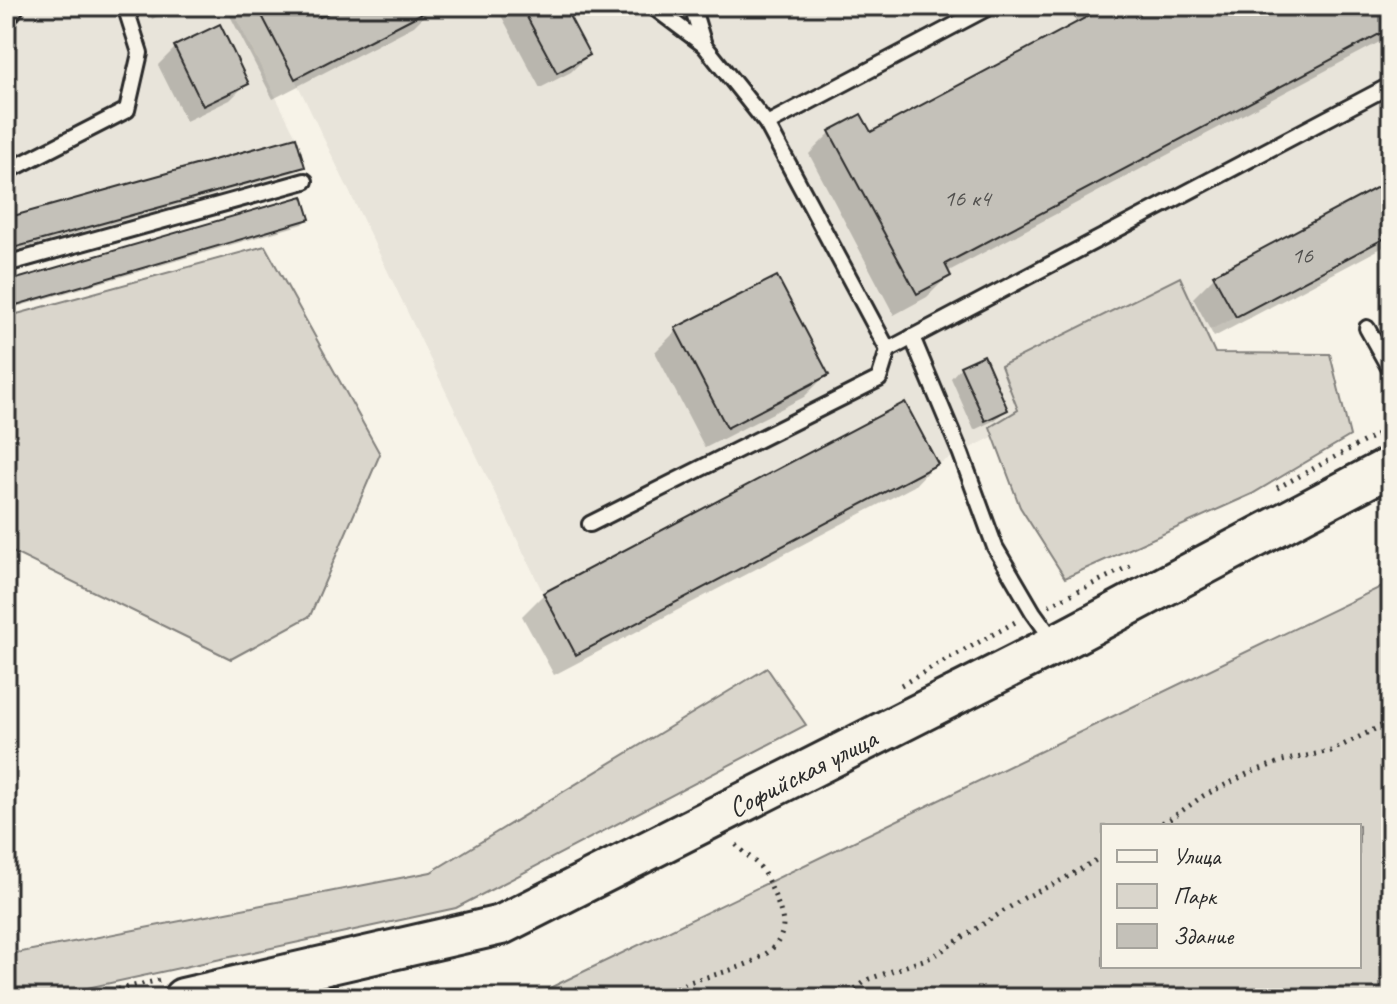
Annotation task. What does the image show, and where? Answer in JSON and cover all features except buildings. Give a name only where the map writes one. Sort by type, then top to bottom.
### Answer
[{"type":"main road","name":"Софийская улица","points":[[177,988],[501,925],[1056,644],[1391,466]]},
{"type":"lane","points":[[6,22],[17,6]]},
{"type":"lane","points":[[6,172],[127,110],[140,53],[125,6]]},
{"type":"lane","points":[[652,6],[704,45],[767,124],[888,350]]},
{"type":"lane","points":[[692,6],[704,45]]},
{"type":"lane","points":[[767,124],[991,6]]},
{"type":"lane","points":[[590,524],[879,379],[888,350],[1391,85]]},
{"type":"lane","points":[[6,264],[305,181]]},
{"type":"lane","points":[[1367,328],[1391,371]]},
{"type":"lane","points":[[912,337],[961,454],[995,547],[1033,612],[1056,644]]},
{"type":"path","points":[[1268,493],[1391,427]]},
{"type":"path","points":[[894,688],[1033,612],[1145,559]]},
{"type":"path","points":[[1159,824],[1203,796],[1247,774],[1282,761],[1331,751],[1391,721]]},
{"type":"path","points":[[631,998],[663,996],[684,984],[738,969],[772,949],[781,936],[783,917],[759,866],[730,839],[703,823]]},
{"type":"path","points":[[842,998],[869,979],[932,957],[1024,898],[1101,857]]},
{"type":"path","points":[[79,998],[177,988]]},
{"type":"shaded area","points":[[6,6],[230,6],[296,137],[6,218]]},
{"type":"shaded area","points":[[257,6],[1391,6],[1391,235],[1236,317],[938,464],[576,655]]},
{"type":"green space","points":[[265,246],[380,454],[310,616],[231,659],[6,549],[6,317]]},
{"type":"green space","points":[[1180,277],[1215,353],[1330,354],[1350,436],[1252,494],[1065,578],[1020,507],[990,427],[1018,410],[1001,366]]},
{"type":"green space","points":[[1391,582],[1391,998],[529,998]]},
{"type":"green space","points":[[767,668],[806,725],[456,908],[41,998],[6,998],[6,955],[431,872]]}]
